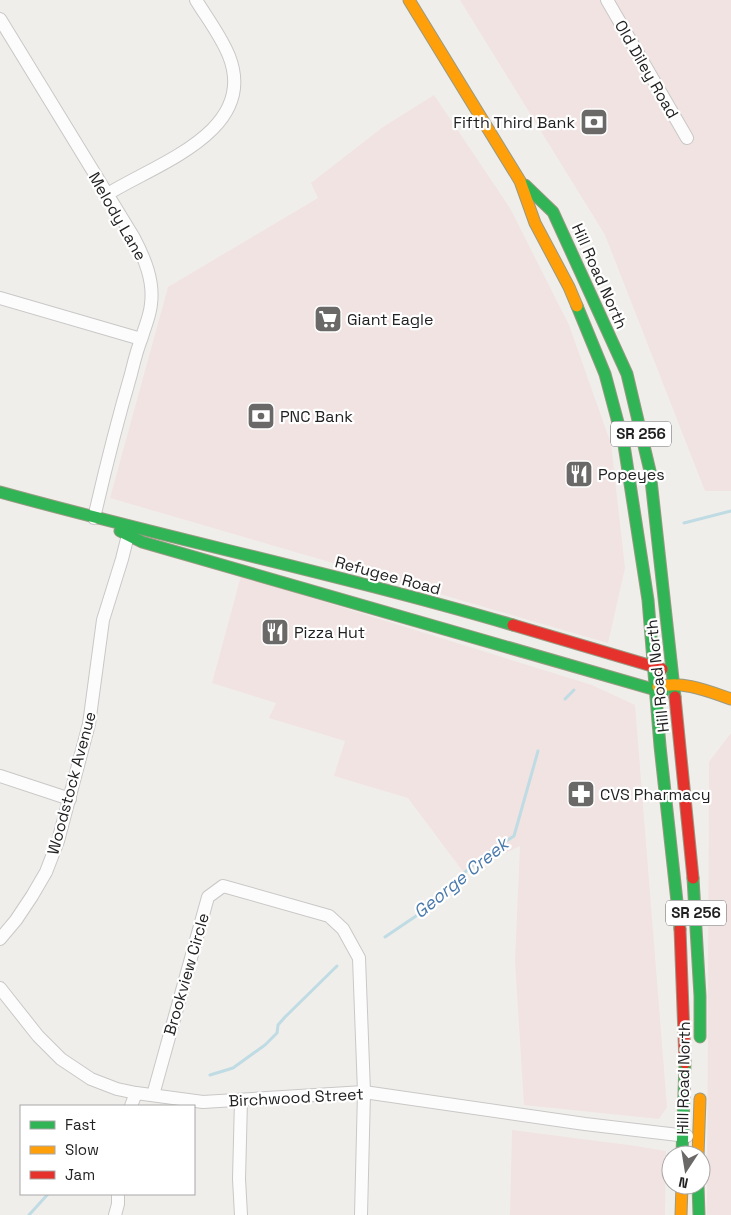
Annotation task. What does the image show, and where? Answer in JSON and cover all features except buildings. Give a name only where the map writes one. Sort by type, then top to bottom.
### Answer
[{"type":"main road","points":[[409,0],[520,181]]},
{"type":"main road","name":"Hill Road North","points":[[520,181],[553,212],[626,374],[650,471],[664,580],[666,682],[660,746],[680,922],[684,980],[687,1136],[685,1145]]},
{"type":"main road","name":"Hill Road North","points":[[520,181],[536,223],[569,287],[605,374],[624,445],[648,600],[666,682],[696,909],[700,1044]]},
{"type":"main road","name":"Refugee Road","points":[[0,492],[94,518],[129,531],[234,551],[498,620],[666,682],[731,687]]},
{"type":"main road","name":"Refugee Road","points":[[129,531],[142,542],[426,624],[439,617],[731,699]]},
{"type":"main road","points":[[712,704],[731,709]]},
{"type":"main road","name":"Hill Road North","points":[[698,1145],[700,1092]]},
{"type":"main road","points":[[681,1215],[682,1195]]},
{"type":"main road","points":[[698,1195],[699,1215]]},
{"type":"street","points":[[106,195],[181,154],[221,122],[229,107],[233,91],[234,74],[229,57],[196,0]]},
{"type":"street","name":"Old Diley Road","points":[[607,0],[687,138]]},
{"type":"street","name":"Melody Lane","points":[[0,20],[134,238],[148,269],[151,286],[151,303],[148,319],[110,448],[94,518]]},
{"type":"street","points":[[0,298],[141,339]]},
{"type":"street","name":"Woodstock Avenue","points":[[0,939],[32,896],[46,872],[58,841],[89,724],[102,620],[129,531]]},
{"type":"street","points":[[0,776],[70,799]]},
{"type":"street","name":"Brookview Circle","points":[[153,1095],[208,897],[224,886],[329,916],[344,928],[359,958],[364,1092]]},
{"type":"street","name":"Birchwood Street","points":[[0,988],[38,1036],[71,1068],[103,1084],[136,1093],[203,1102],[364,1092],[570,1122],[687,1136]]},
{"type":"street","points":[[361,1215],[364,1092]]},
{"type":"street","points":[[131,1105],[136,1093]]},
{"type":"street","points":[[241,1100],[239,1179],[241,1215]]},
{"type":"street","points":[[115,1215],[118,1195]]},
{"type":"shaded area","points":[[460,0],[731,0],[731,491],[705,491],[605,235]]},
{"type":"shaded area","points":[[434,95],[510,208],[569,325],[611,444],[625,568],[608,643],[110,498],[168,287],[318,198],[311,183],[383,127]]},
{"type":"shaded area","points":[[241,576],[592,685],[635,705],[667,1107],[659,1119],[524,1105],[515,961],[520,846],[464,873],[408,798],[334,776],[345,741],[269,718],[276,703],[212,683]]},
{"type":"shaded area","points":[[731,733],[731,1215],[707,1215],[707,1195],[711,1195],[711,1145],[707,1145],[709,762]]},
{"type":"shaded area","points":[[512,1130],[661,1150],[661,1195],[665,1195],[665,1215],[510,1215]]},
{"type":"waterway","name":"George Creek","points":[[684,523],[731,511]]},
{"type":"waterway","name":"George Creek","points":[[565,699],[574,690]]},
{"type":"waterway","name":"George Creek","points":[[385,937],[419,914],[483,856],[514,836],[538,751]]},
{"type":"waterway","name":"George Creek","points":[[210,1075],[233,1068],[265,1045],[277,1033],[278,1025],[285,1017],[337,966]]},
{"type":"waterway","name":"George Creek","points":[[29,1215],[47,1195]]},
{"type":"traffic: fast","points":[[525,185],[553,212],[627,374],[650,471],[675,697]]},
{"type":"traffic: fast","points":[[577,306],[605,374],[624,445],[648,600],[660,746],[680,929]]},
{"type":"traffic: fast","points":[[0,492],[385,590],[513,625]]},
{"type":"traffic: fast","points":[[120,531],[142,542],[663,692]]},
{"type":"traffic: fast","points":[[693,878],[700,996],[700,1037]]},
{"type":"traffic: fast","points":[[682,1145],[685,1063]]},
{"type":"traffic: fast","points":[[698,1195],[699,1215]]},
{"type":"traffic: slow","points":[[409,0],[520,181],[535,223],[577,306]]},
{"type":"traffic: slow","points":[[658,687],[667,685],[686,686],[731,699]]},
{"type":"traffic: slow","points":[[698,1145],[700,1099]]},
{"type":"traffic: slow","points":[[681,1215],[682,1195]]},
{"type":"traffic: jam","points":[[513,625],[662,669]]},
{"type":"traffic: jam","points":[[675,697],[693,878]]},
{"type":"traffic: jam","points":[[680,929],[685,1063]]},
{"type":"place","name":"Fifth Third Bank","points":[[594,122]]},
{"type":"place","name":"Giant Eagle","points":[[328,319]]},
{"type":"place","name":"PNC Bank","points":[[261,416]]},
{"type":"place","name":"Popeyes","points":[[579,474]]},
{"type":"place","name":"Pizza Hut","points":[[275,632]]},
{"type":"place","name":"CVS Pharmacy","points":[[581,794]]}]
